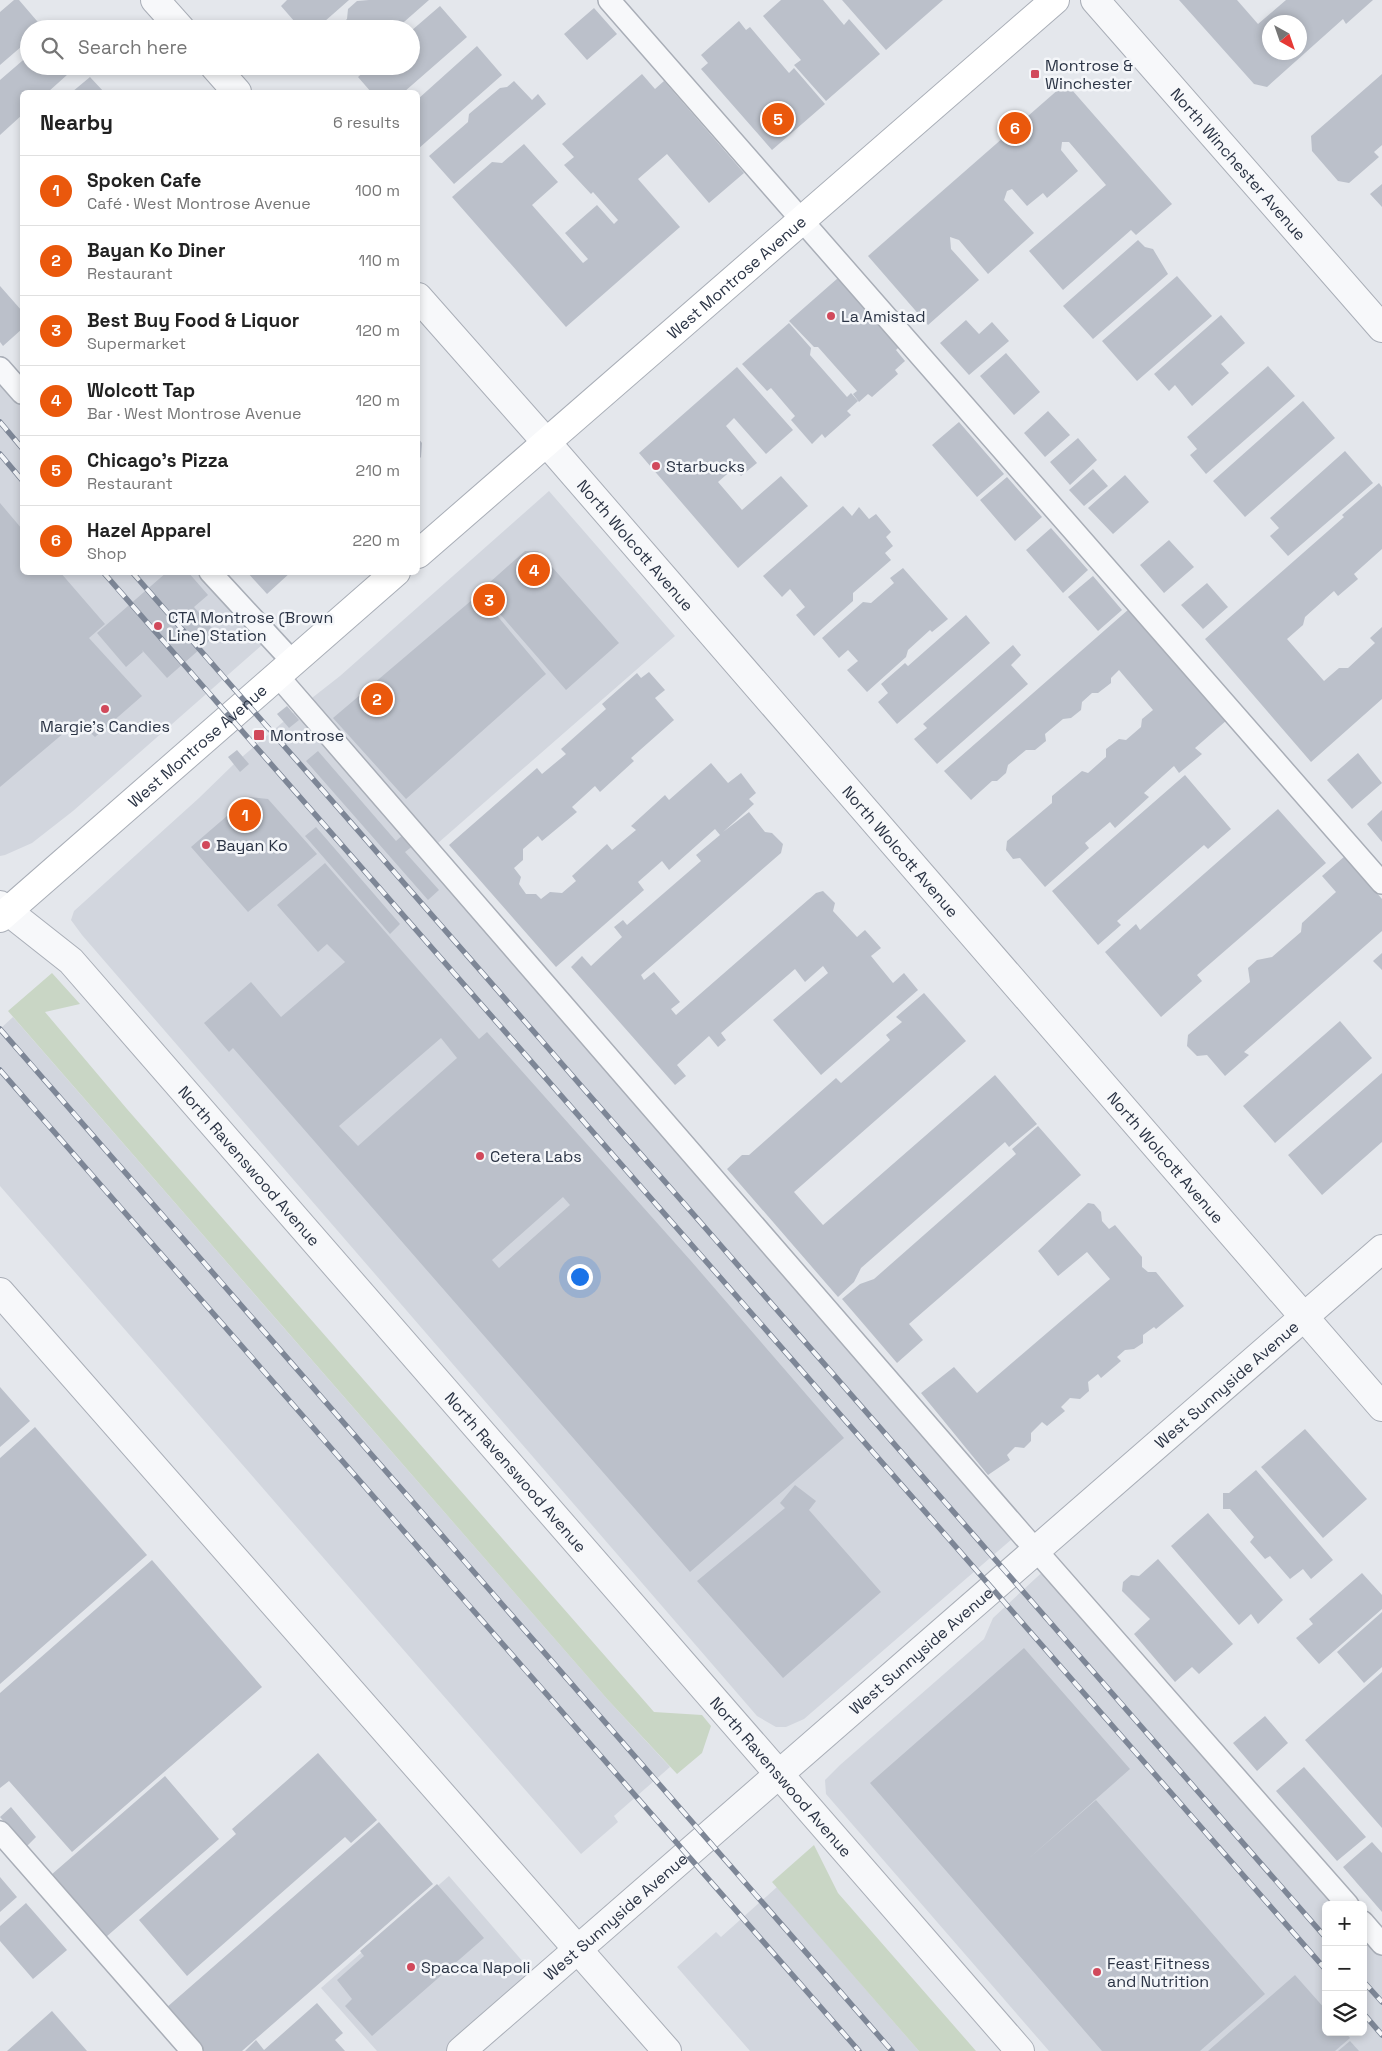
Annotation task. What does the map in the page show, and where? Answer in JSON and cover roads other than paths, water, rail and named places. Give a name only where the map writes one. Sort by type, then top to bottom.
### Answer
[{"type":"main road","name":"West Montrose Avenue","points":[[420,552],[1055,0]]},
{"type":"main road","name":"West Montrose Avenue","points":[[3,911],[393,575]]},
{"type":"street","points":[[155,0],[173,20]]},
{"type":"street","name":"North Winchester Avenue","points":[[1095,0],[1382,328]]},
{"type":"street","points":[[222,75],[235,90]]},
{"type":"street","name":"North Wolcott Avenue","points":[[420,304],[547,443],[1382,1406]]},
{"type":"street","name":"North Ravenswood Avenue","points":[[3,911],[71,960],[1020,2051]]},
{"type":"street","name":"West Sunnyside Avenue","points":[[461,2051],[1382,1249]]},
{"type":"street","points":[[0,1292],[668,2051]]},
{"type":"lane","points":[[609,0],[1382,883]]},
{"type":"lane","points":[[0,368],[20,390]]},
{"type":"lane","points":[[212,575],[285,669],[1036,1549],[1344,1901]]},
{"type":"lane","points":[[0,1832],[192,2051]]},
{"type":"lane","points":[[1367,1927],[1382,1944]]},
{"type":"railway","points":[[0,422],[20,446]]},
{"type":"railway","points":[[0,454],[20,478]]},
{"type":"railway","points":[[106,575],[1322,1965]]},
{"type":"railway","points":[[135,575],[1322,1933]]},
{"type":"railway","points":[[0,1029],[892,2051]]},
{"type":"railway","points":[[0,1070],[859,2051]]},
{"type":"railway","points":[[1367,1985],[1382,2002]]},
{"type":"railway","points":[[1367,2018],[1382,2035]]},
{"type":"place","name":"Montrose & Winchester","points":[[1035,74]]},
{"type":"place","name":"Chicago's Pizza","points":[[778,119]]},
{"type":"place","name":"Hazel Apparel","points":[[1015,128]]},
{"type":"place","name":"La Amistad","points":[[831,316]]},
{"type":"place","name":"Starbucks","points":[[656,466]]},
{"type":"place","name":"Wolcott Tap","points":[[534,570]]},
{"type":"place","name":"Best Buy Food & Liquor","points":[[489,600]]},
{"type":"place","name":"CTA Montrose (Brown Line) Station","points":[[158,626]]},
{"type":"place","name":"Bayan Ko Diner","points":[[377,699]]},
{"type":"place","name":"Margie’s Candies","points":[[105,709]]},
{"type":"place","name":"Montrose","points":[[259,735]]},
{"type":"place","name":"Spoken Cafe","points":[[245,815]]},
{"type":"place","name":"Bayan Ko","points":[[206,845]]},
{"type":"place","name":"Cetera Labs","points":[[480,1156]]},
{"type":"place","name":"Spacca Napoli","points":[[411,1967]]},
{"type":"place","name":"Feast Fitness and Nutrition","points":[[1097,1972]]}]
